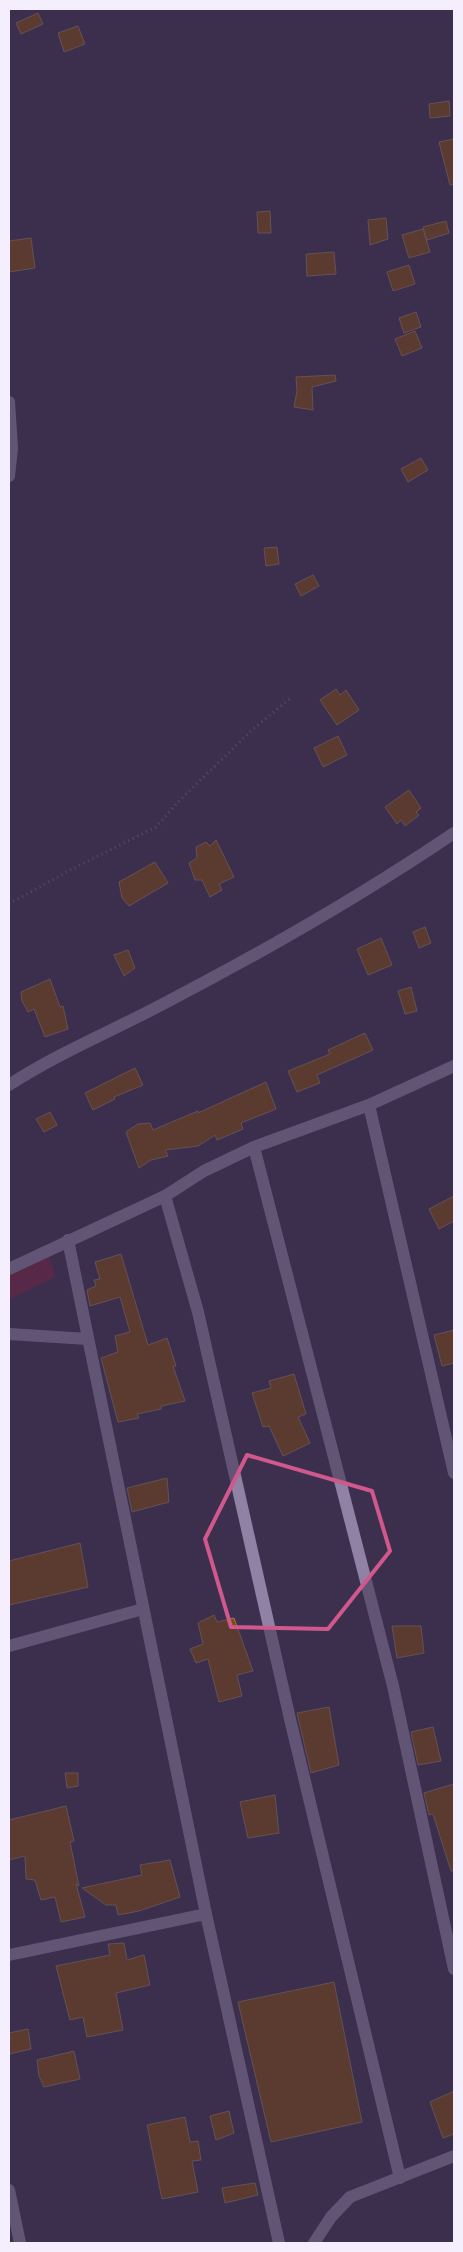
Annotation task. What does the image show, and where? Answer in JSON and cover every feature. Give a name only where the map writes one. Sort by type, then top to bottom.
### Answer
[{"type":"street","points":[[9,402],[12,448],[9,476]]},
{"type":"street","points":[[9,1085],[34,1069],[123,1025],[293,934],[454,833]]},
{"type":"street","points":[[9,1269],[165,1196],[204,1171],[254,1147],[369,1106],[453,1071]]},
{"type":"street","points":[[369,1106],[454,1473]]},
{"type":"street","points":[[254,1147],[393,1686],[454,1969]]},
{"type":"street","points":[[165,1196],[198,1312],[290,1719],[400,2178]]},
{"type":"street","points":[[68,1240],[206,1914],[279,2243]]},
{"type":"street","points":[[9,1334],[88,1339]]},
{"type":"street","points":[[9,1646],[143,1609]]},
{"type":"street","points":[[9,1954],[206,1914]]},
{"type":"street","points":[[314,2243],[331,2218],[350,2197],[454,2156]]},
{"type":"street","points":[[9,2190],[20,2243]]},
{"type":"path","points":[[9,904],[72,869],[156,827],[181,799],[252,730],[292,697]]},
{"type":"highlighted area","points":[[247,1455],[372,1491],[390,1551],[328,1629],[231,1627],[205,1539]]},
{"type":"shaded area","points":[[49,1256],[55,1277],[9,1299],[9,1276]]},
{"type":"building","points":[[38,13],[43,24],[21,34],[16,23]]},
{"type":"building","points":[[78,26],[85,44],[64,52],[58,33]]},
{"type":"building","points":[[449,101],[450,116],[430,118],[429,104]]},
{"type":"building","points":[[454,139],[454,184],[450,185],[439,142]]},
{"type":"building","points":[[270,211],[271,233],[258,233],[257,212]]},
{"type":"building","points":[[386,218],[388,239],[370,245],[368,220]]},
{"type":"building","points":[[446,221],[449,233],[427,240],[423,227]]},
{"type":"building","points":[[423,229],[430,252],[409,258],[402,235]]},
{"type":"building","points":[[31,238],[35,268],[9,272],[9,241]]},
{"type":"building","points":[[334,252],[336,274],[307,276],[306,254]]},
{"type":"building","points":[[409,265],[415,284],[393,291],[387,272]]},
{"type":"building","points":[[416,312],[421,327],[404,333],[399,318]]},
{"type":"building","points":[[415,331],[422,348],[402,356],[395,339]]},
{"type":"building","points":[[335,375],[336,381],[312,387],[313,410],[294,407],[297,391],[296,377]]},
{"type":"building","points":[[421,458],[428,470],[408,482],[401,469]]},
{"type":"building","points":[[277,547],[279,564],[266,566],[264,548]]},
{"type":"building","points":[[313,575],[319,586],[301,596],[295,584]]},
{"type":"building","points":[[336,689],[340,695],[346,690],[359,710],[337,725],[320,700]]},
{"type":"building","points":[[338,736],[347,755],[323,767],[314,748]]},
{"type":"building","points":[[409,790],[421,808],[416,812],[419,815],[405,826],[401,820],[397,824],[385,807]]},
{"type":"building","points":[[216,840],[234,877],[219,884],[222,890],[210,897],[202,880],[195,880],[189,863],[197,858],[196,847],[206,842],[210,846]]},
{"type":"building","points":[[155,862],[168,883],[129,906],[122,898],[119,882]]},
{"type":"building","points":[[425,927],[431,943],[419,948],[413,932]]},
{"type":"building","points":[[381,938],[392,965],[368,975],[357,949]]},
{"type":"building","points":[[128,950],[135,968],[124,976],[114,955]]},
{"type":"building","points":[[50,979],[60,1007],[63,1006],[68,1029],[45,1037],[34,1009],[28,1012],[22,1001],[21,992]]},
{"type":"building","points":[[411,987],[417,1011],[405,1014],[398,991]]},
{"type":"building","points":[[365,1033],[373,1050],[317,1075],[320,1083],[297,1092],[288,1071],[330,1054],[328,1050]]},
{"type":"building","points":[[135,1068],[143,1085],[114,1097],[115,1099],[93,1110],[85,1093]]},
{"type":"building","points":[[266,1082],[276,1109],[241,1123],[243,1129],[217,1140],[215,1135],[198,1146],[165,1150],[168,1156],[151,1160],[139,1168],[126,1132],[138,1124],[150,1123],[153,1130],[198,1111],[198,1113]]},
{"type":"building","points":[[50,1112],[57,1125],[44,1132],[36,1119]]},
{"type":"building","points":[[454,1196],[454,1221],[439,1229],[429,1209]]},
{"type":"building","points":[[121,1254],[148,1345],[167,1338],[176,1366],[173,1366],[185,1401],[137,1414],[139,1418],[118,1422],[101,1358],[118,1352],[115,1336],[130,1332],[120,1297],[90,1306],[87,1290],[96,1286],[94,1280],[100,1279],[95,1262]]},
{"type":"building","points":[[454,1330],[454,1363],[442,1366],[434,1335]]},
{"type":"building","points":[[294,1374],[306,1414],[298,1417],[310,1443],[283,1456],[269,1426],[263,1427],[252,1393],[271,1388],[269,1381]]},
{"type":"building","points":[[167,1478],[169,1502],[132,1512],[127,1488]]},
{"type":"building","points":[[80,1543],[88,1587],[9,1605],[9,1561]]},
{"type":"building","points":[[214,1615],[217,1622],[234,1618],[253,1671],[237,1675],[242,1696],[219,1702],[208,1659],[196,1663],[190,1649],[203,1644],[198,1623]]},
{"type":"building","points":[[392,1626],[421,1626],[424,1653],[397,1658]]},
{"type":"building","points":[[329,1707],[339,1765],[311,1773],[297,1713]]},
{"type":"building","points":[[433,1727],[441,1761],[418,1765],[411,1732]]},
{"type":"building","points":[[65,1773],[78,1773],[78,1786],[67,1788]]},
{"type":"building","points":[[454,1784],[454,1871],[451,1871],[433,1814],[429,1815],[424,1793]]},
{"type":"building","points":[[275,1795],[279,1833],[248,1838],[240,1802]]},
{"type":"building","points":[[66,1806],[74,1841],[70,1842],[79,1886],[76,1884],[85,1917],[61,1922],[55,1897],[41,1900],[35,1880],[26,1879],[25,1856],[9,1860],[9,1820]]},
{"type":"building","points":[[170,1860],[180,1897],[139,1911],[118,1915],[116,1905],[106,1905],[82,1888],[142,1875],[140,1865]]},
{"type":"building","points":[[124,1943],[127,1960],[144,1955],[150,1985],[116,1993],[123,2030],[87,2037],[83,2017],[70,2020],[56,1966],[110,1955],[108,1944]]},
{"type":"building","points":[[334,1982],[362,2122],[271,2142],[238,2002]]},
{"type":"building","points":[[28,2029],[31,2049],[9,2054],[9,2033]]},
{"type":"building","points":[[74,2051],[80,2079],[44,2087],[39,2076],[37,2060]]},
{"type":"building","points":[[454,2091],[454,2134],[443,2138],[430,2102]]},
{"type":"building","points":[[229,2111],[234,2133],[216,2140],[210,2116]]},
{"type":"building","points":[[185,2117],[190,2142],[198,2141],[201,2160],[192,2161],[198,2192],[162,2199],[147,2125]]},
{"type":"building","points":[[255,2183],[258,2195],[225,2203],[222,2188]]}]
